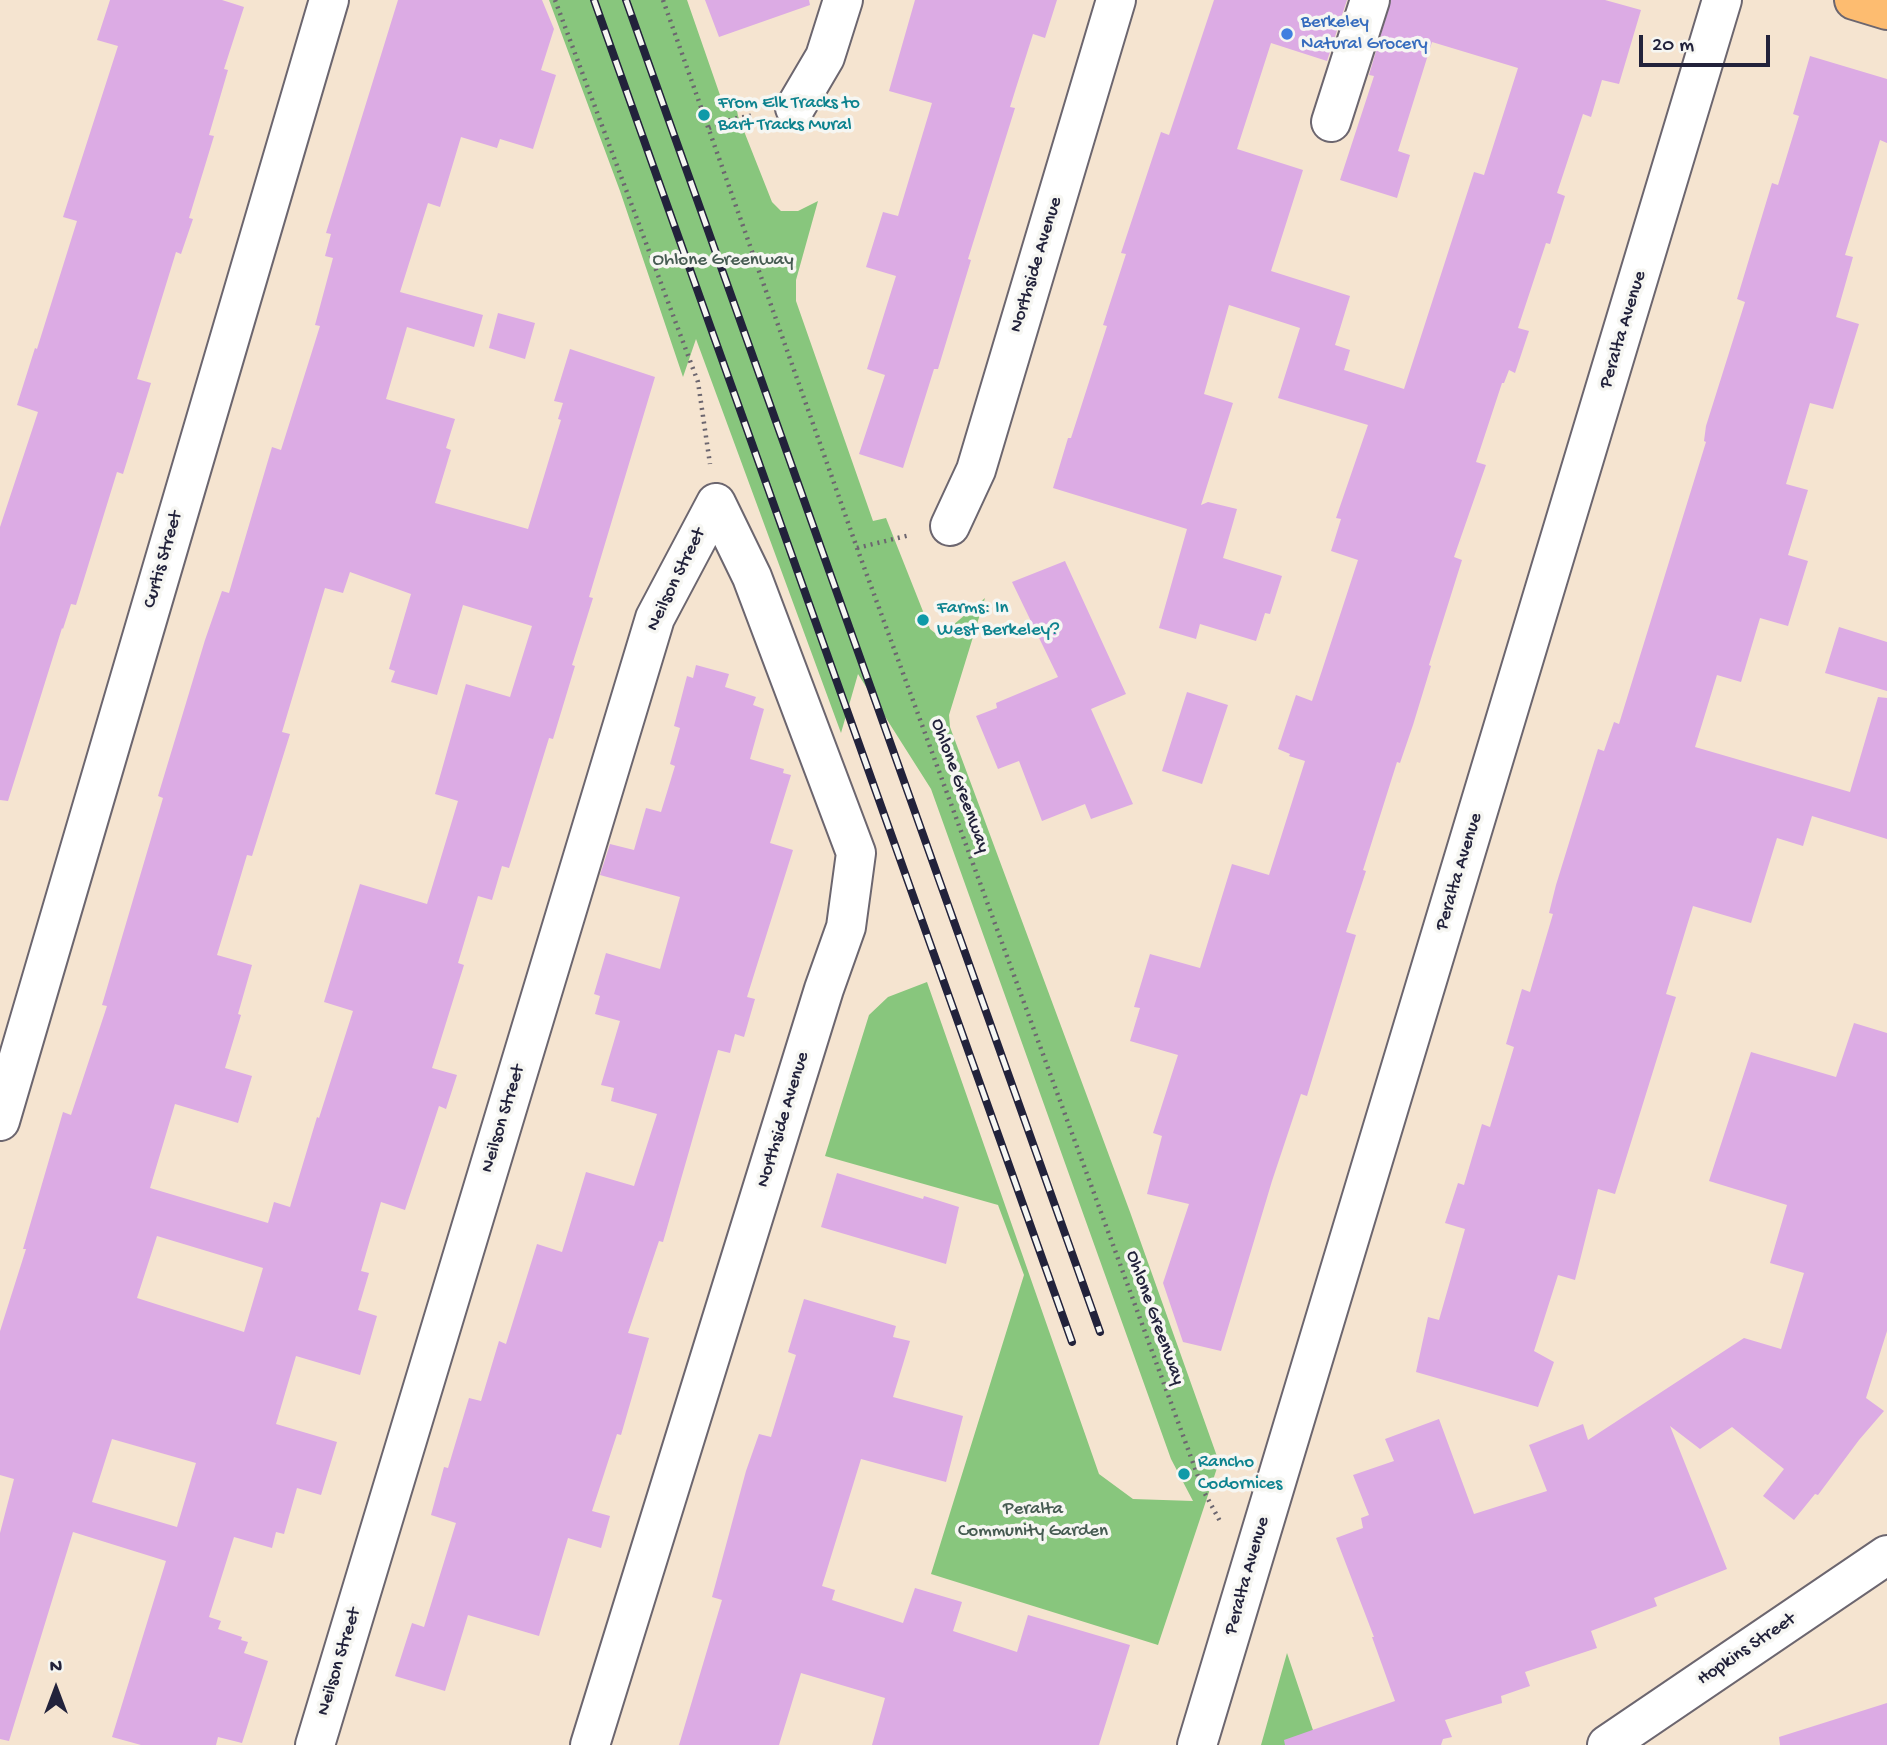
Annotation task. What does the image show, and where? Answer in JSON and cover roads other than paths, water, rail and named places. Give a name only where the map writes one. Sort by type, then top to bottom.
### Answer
[{"type":"main road","points":[[1854,0],[1887,10]]},
{"type":"street","name":"Curtis Street","points":[[0,1121],[329,0]]},
{"type":"street","points":[[795,108],[825,57],[843,0]]},
{"type":"street","name":"Northside Avenue","points":[[950,526],[976,470],[1116,0]]},
{"type":"street","points":[[1331,122],[1370,0]]},
{"type":"street","name":"Peralta Avenue","points":[[1198,1745],[1723,0]]},
{"type":"street","name":"Northside Avenue","points":[[590,1745],[824,989],[846,927],[856,853],[752,577],[716,503]]},
{"type":"street","name":"Neilson Street","points":[[316,1745],[654,618],[716,503]]},
{"type":"street","name":"Hopkins Street","points":[[1607,1745],[1887,1555]]},
{"type":"railway","points":[[594,0],[1072,1342]]},
{"type":"railway","points":[[626,0],[1100,1332]]},
{"type":"place","name":"Berkeley Natural Grocery","points":[[1287,34]]},
{"type":"place","name":"From Elk Tracks to Bart Tracks Mural","points":[[704,115]]},
{"type":"place","name":"Farms: In West Berkeley?","points":[[923,620]]},
{"type":"place","name":"Rancho Codornices","points":[[1184,1474]]},
{"type":"park label","name":"Ohlone Greenway","points":[[723,261]]},
{"type":"park label","name":"Peralta Community Garden","points":[[1033,1521]]}]
